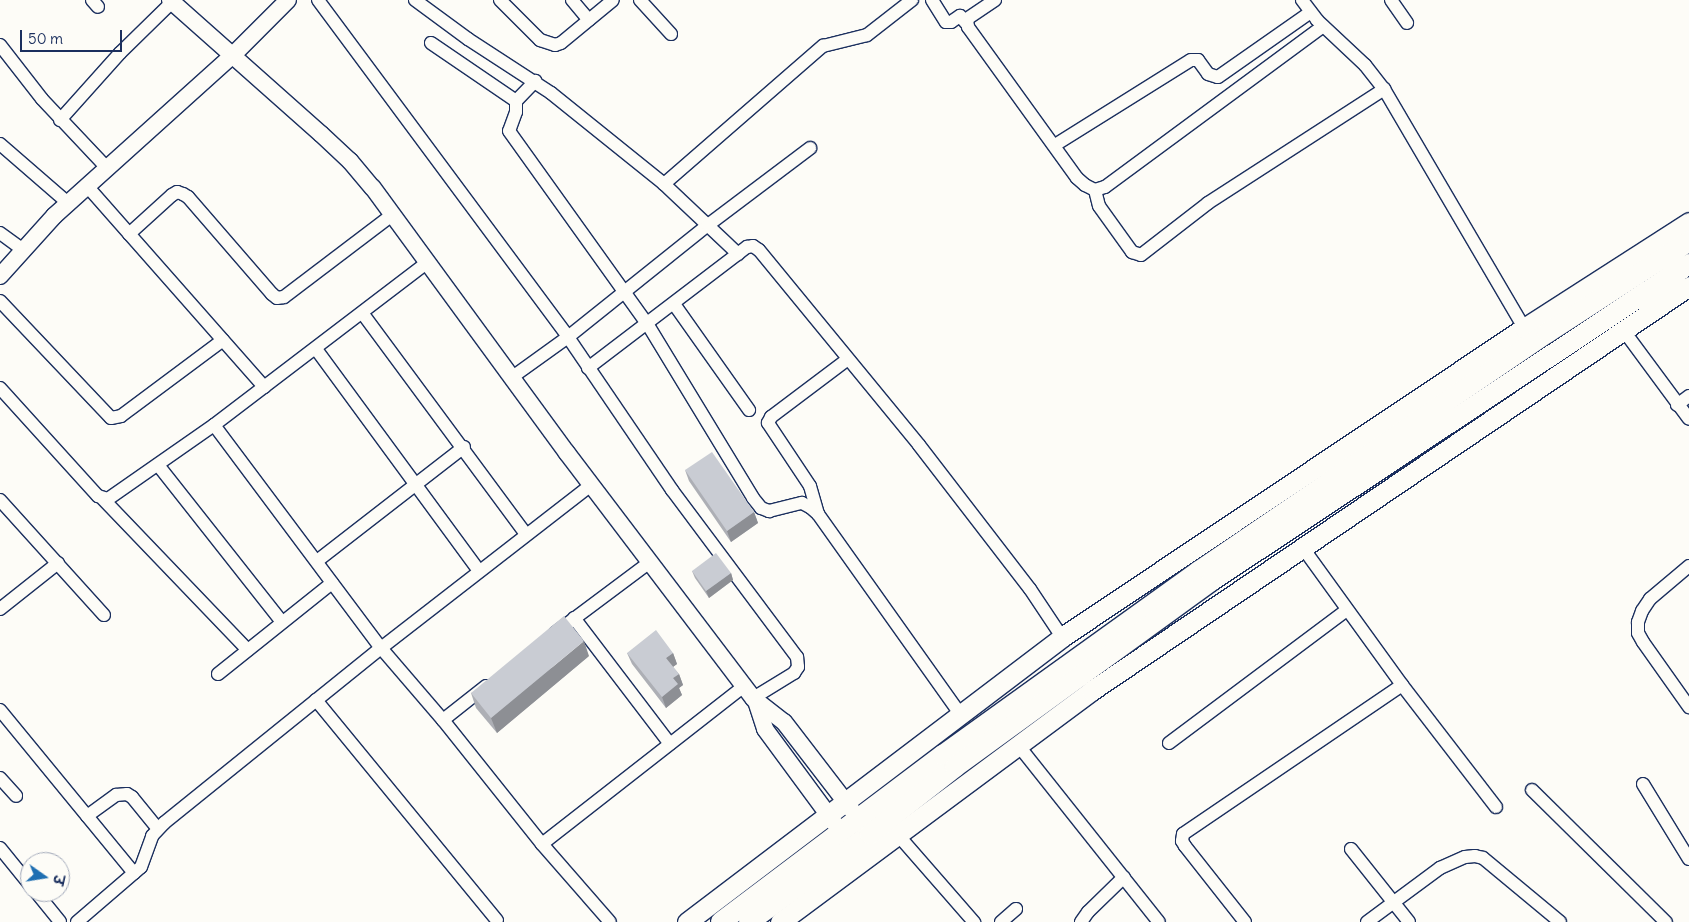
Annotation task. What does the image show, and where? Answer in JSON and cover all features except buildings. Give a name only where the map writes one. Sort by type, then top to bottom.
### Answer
[{"type":"main road","points":[[687,922],[1062,637],[1524,328],[1689,222]]},
{"type":"main road","points":[[721,922],[870,834],[942,756],[1199,571],[1547,333],[1689,241]]},
{"type":"main road","points":[[749,922],[870,834],[955,767],[1211,581],[1689,264]]},
{"type":"main road","points":[[870,834],[898,835],[1091,691],[1689,286]]},
{"type":"main road","points":[[780,922],[852,846]]},
{"type":"street","points":[[0,276],[68,203],[232,56],[288,0]]},
{"type":"street","points":[[318,0],[568,337],[672,490],[797,657],[798,667],[794,673],[751,695],[670,744],[542,844]]},
{"type":"street","points":[[415,0],[468,39],[535,81],[664,184],[738,254]]},
{"type":"street","points":[[500,0],[546,44],[561,43],[613,0]]},
{"type":"street","points":[[572,0],[589,20]]},
{"type":"street","points":[[640,0],[670,34]]},
{"type":"street","points":[[664,184],[824,46],[867,35],[912,0]]},
{"type":"street","points":[[932,0],[946,22],[951,22],[960,16],[1078,178],[1085,186],[1095,190],[1104,187],[1323,26]]},
{"type":"street","points":[[966,23],[971,16],[995,0]]},
{"type":"street","points":[[1302,0],[1323,26],[1365,64],[1384,89],[1524,328]]},
{"type":"street","points":[[1391,0],[1407,23]]},
{"type":"street","points":[[60,120],[120,53],[171,1],[350,161],[392,215],[511,378],[751,695],[784,722],[870,834]]},
{"type":"street","points":[[1055,146],[1191,60],[1198,60],[1208,74],[1218,77],[1311,12]]},
{"type":"street","points":[[431,43],[516,101]]},
{"type":"street","points":[[0,45],[22,75],[60,120],[107,168]]},
{"type":"street","points":[[535,81],[516,101],[516,112],[509,131],[648,324],[761,508],[777,511],[802,504],[810,506],[818,514],[961,715]]},
{"type":"street","points":[[1095,190],[1099,206],[1132,252],[1141,254],[1208,204],[1384,89]]},
{"type":"street","points":[[0,144],[68,203]]},
{"type":"street","points":[[511,378],[568,337],[708,225],[810,148]]},
{"type":"street","points":[[87,186],[264,387]]},
{"type":"street","points":[[129,234],[172,195],[177,192],[183,194],[188,197],[277,298],[284,297],[392,215]]},
{"type":"street","points":[[0,233],[23,250]]},
{"type":"street","points":[[588,368],[747,247],[753,246],[759,250],[919,445],[1024,581],[1062,637]]},
{"type":"street","points":[[103,500],[112,497],[214,425],[363,314],[427,263]]},
{"type":"street","points":[[0,301],[111,418],[121,416],[223,340]]},
{"type":"street","points":[[674,304],[749,410]]},
{"type":"street","points":[[363,314],[464,447],[526,534]]},
{"type":"street","points":[[1624,331],[1689,419]]},
{"type":"street","points":[[316,349],[479,571]]},
{"type":"street","points":[[818,514],[810,486],[768,422],[771,417],[848,359]]},
{"type":"street","points":[[0,388],[103,500],[248,650]]},
{"type":"street","points":[[1677,405],[1689,396]]},
{"type":"street","points":[[214,425],[380,648],[442,720],[542,844],[610,922]]},
{"type":"street","points":[[317,561],[464,447]]},
{"type":"street","points":[[158,465],[282,622]]},
{"type":"street","points":[[77,922],[134,873],[145,861],[152,836],[158,828],[380,648],[591,484]]},
{"type":"street","points":[[0,500],[104,615]]},
{"type":"street","points":[[1303,548],[1402,685],[1496,808]]},
{"type":"street","points":[[543,642],[650,562]]},
{"type":"street","points":[[1,605],[58,563]]},
{"type":"street","points":[[1689,566],[1650,599],[1642,611],[1638,622],[1638,632],[1643,642],[1689,707]]},
{"type":"street","points":[[218,674],[332,583]]},
{"type":"street","points":[[1170,742],[1347,610]]},
{"type":"street","points":[[574,618],[670,744]]},
{"type":"street","points":[[442,720],[497,678]]},
{"type":"street","points":[[1245,922],[1185,846],[1182,840],[1183,834],[1402,685]]},
{"type":"street","points":[[751,695],[765,729],[852,846]]},
{"type":"street","points":[[316,700],[498,920]]},
{"type":"street","points":[[0,710],[134,873]]},
{"type":"street","points":[[1018,745],[1159,922]]},
{"type":"street","points":[[0,778],[16,796]]},
{"type":"street","points":[[1643,784],[1689,859]]},
{"type":"street","points":[[1532,790],[1666,922]]},
{"type":"street","points":[[88,816],[116,795],[127,794],[132,797],[158,828]]},
{"type":"street","points":[[898,835],[974,922]]},
{"type":"street","points":[[0,848],[20,873]]},
{"type":"street","points":[[1351,849],[1409,922]]},
{"type":"street","points":[[1367,922],[1440,868],[1465,857],[1475,856],[1483,858],[1560,922]]},
{"type":"street","points":[[1082,922],[1088,912],[1124,877]]},
{"type":"street","points":[[44,902],[60,922]]},
{"type":"street","points":[[1001,922],[1016,909]]}]
